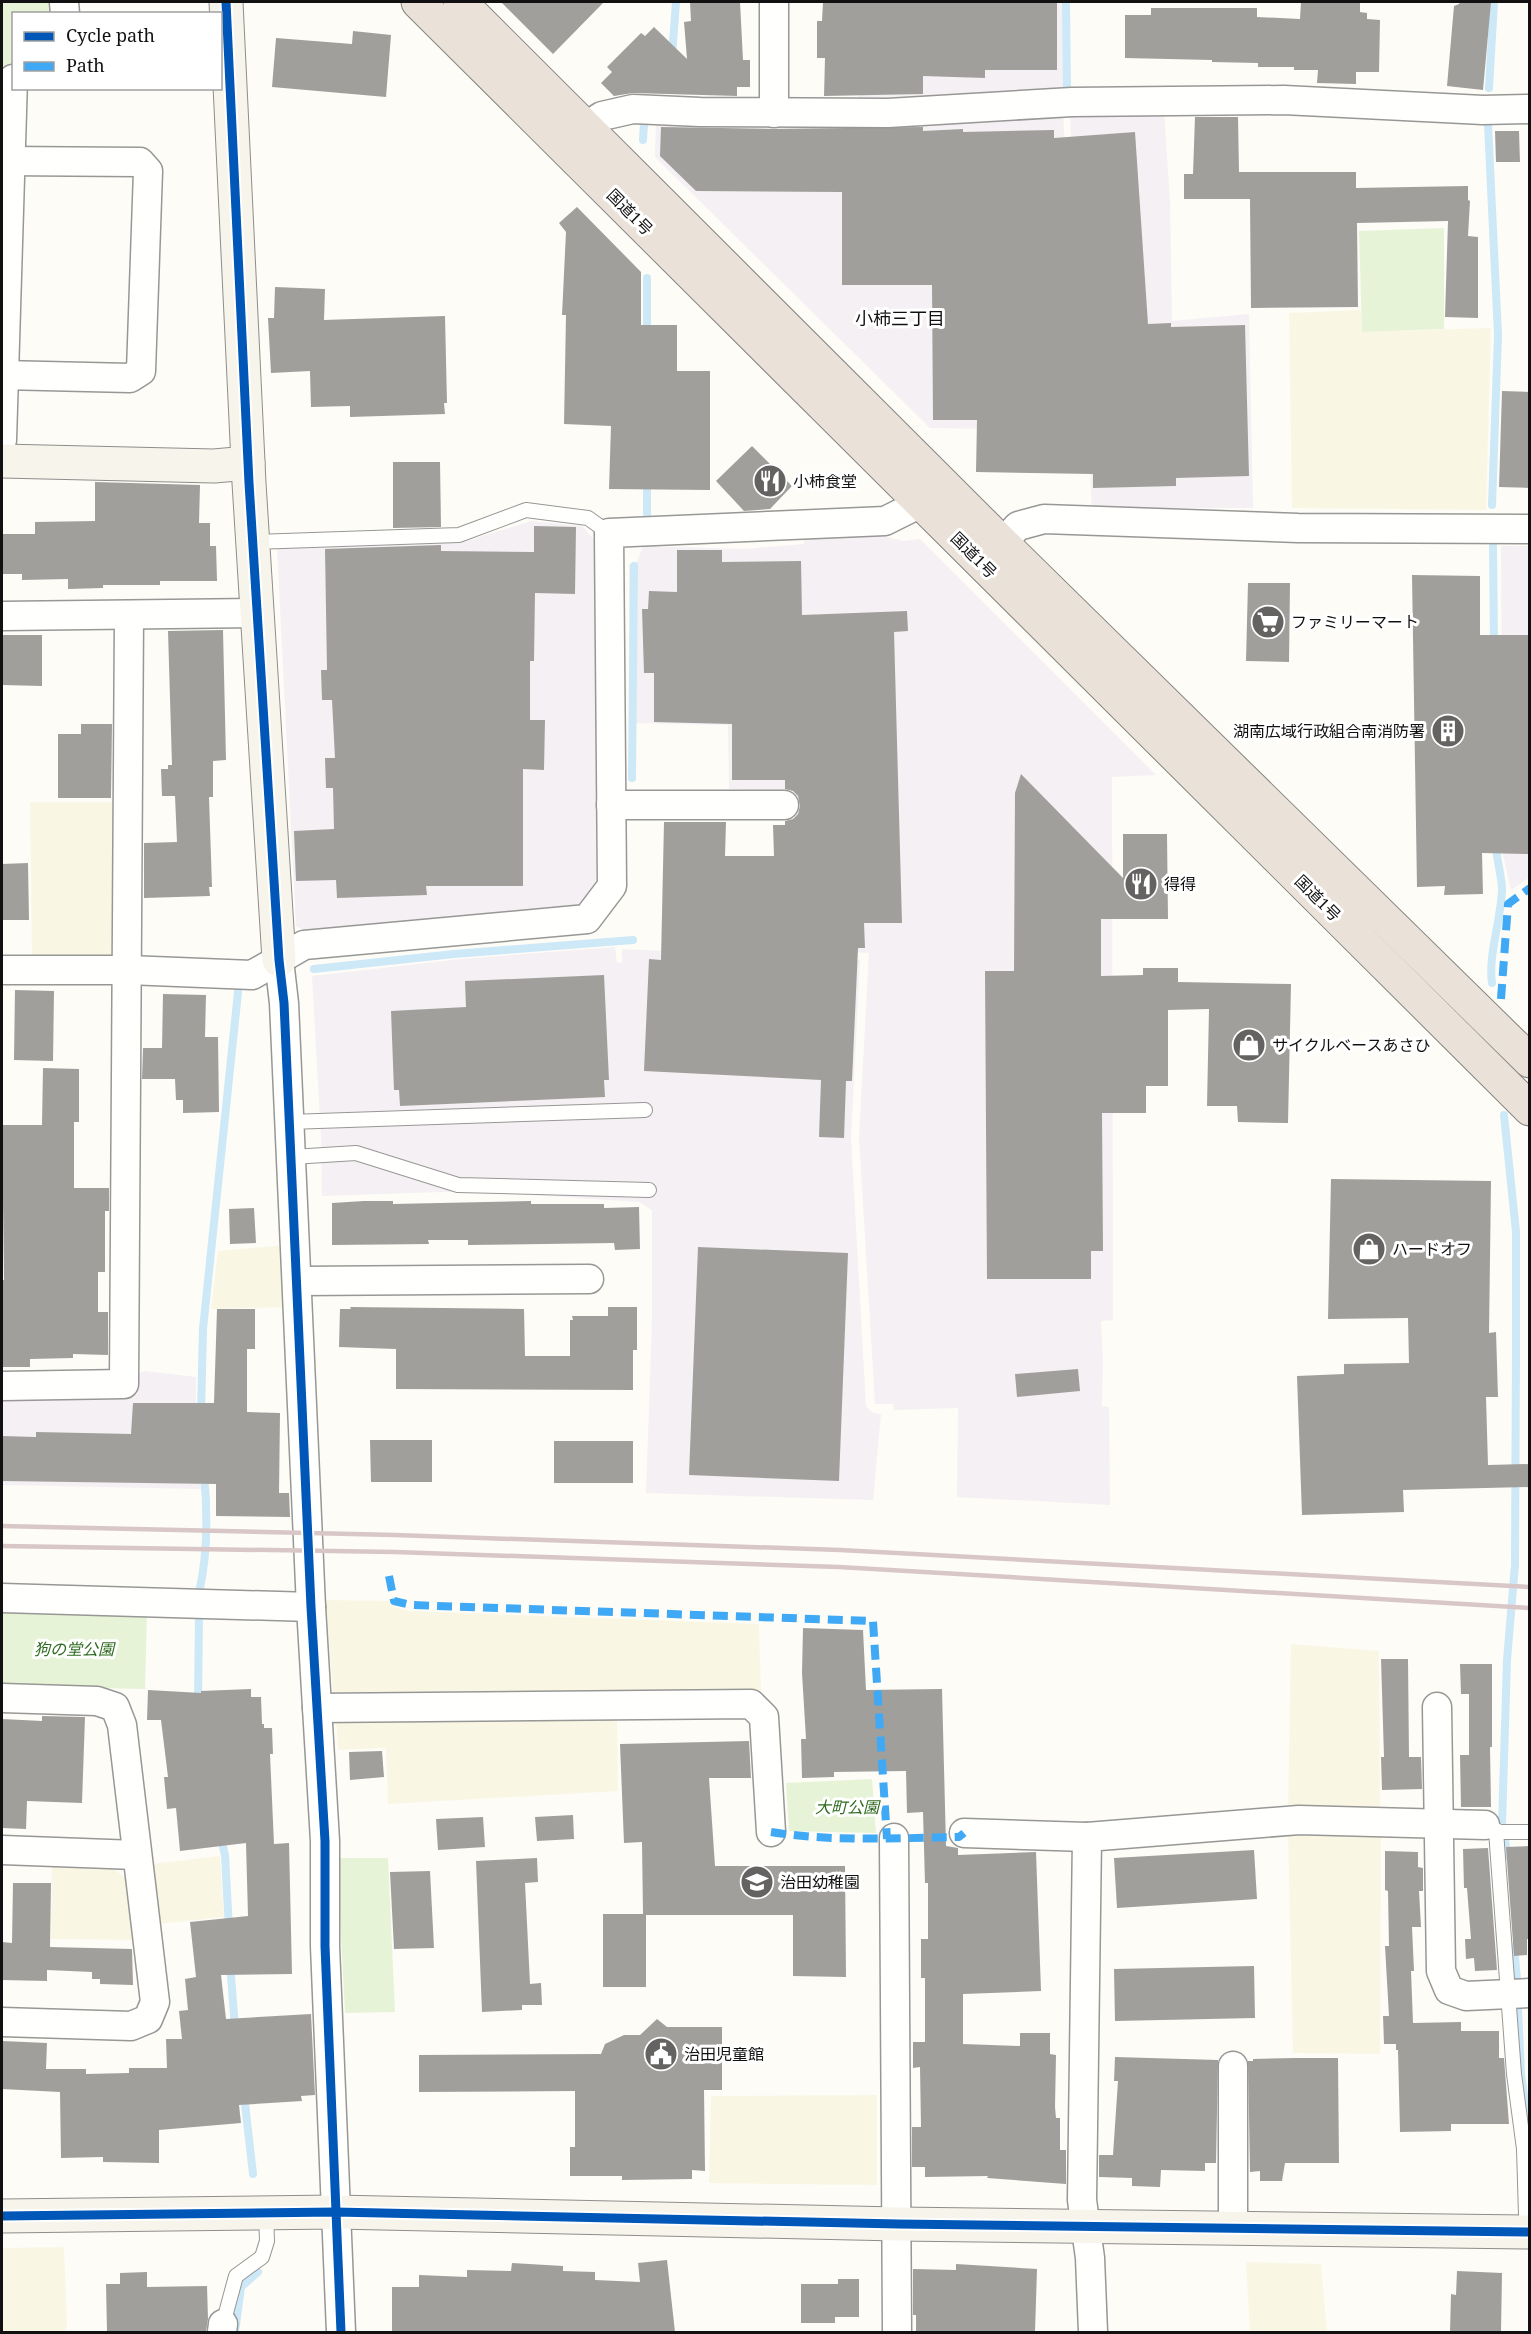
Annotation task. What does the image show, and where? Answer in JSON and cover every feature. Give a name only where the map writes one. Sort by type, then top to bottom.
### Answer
[{"type":"highway","name":"国道1号","points":[[418,2],[1530,1108]]},
{"type":"highway","name":"国道1号","points":[[460,2],[1002,543],[1530,1061]]},
{"type":"street","points":[[226,2],[225,85],[279,960],[284,1003],[298,1281],[311,1608],[325,1841],[325,1946],[341,2332]]},
{"type":"street","points":[[774,2],[774,112]]},
{"type":"street","points":[[2,440],[6,161],[12,90]]},
{"type":"street","points":[[586,126],[602,116],[633,109],[888,113],[1072,102],[1284,100],[1483,110],[1530,109]]},
{"type":"street","points":[[3,375],[130,378],[141,371],[148,171],[140,162],[6,161]]},
{"type":"street","points":[[2,461],[214,466],[248,464]]},
{"type":"street","points":[[2,970],[128,970],[252,975],[304,945],[587,919],[612,886],[609,533],[885,521],[921,503]]},
{"type":"street","points":[[1002,543],[1018,526],[1044,519],[1298,528],[1530,529]]},
{"type":"street","points":[[2,616],[257,613]]},
{"type":"street","points":[[2,1386],[124,1383],[129,616]]},
{"type":"street","points":[[611,806],[784,806]]},
{"type":"street","points":[[298,1281],[589,1279]]},
{"type":"street","points":[[2,1598],[311,1608]]},
{"type":"street","points":[[2,1698],[98,1701],[115,1707],[122,1725],[155,2002],[148,2019],[131,2026],[2,2022]]},
{"type":"street","points":[[317,1708],[750,1704],[764,1717],[771,1832]]},
{"type":"street","points":[[1437,1707],[1441,1971],[1449,1990],[1466,1996],[1519,1994]]},
{"type":"street","points":[[964,1833],[1087,1837],[1299,1820],[1490,1828]]},
{"type":"street","points":[[1087,1837],[1082,2195],[1090,2258],[1093,2332]]},
{"type":"street","points":[[894,1838],[897,2332]]},
{"type":"street","points":[[2,1850],[136,1855]]},
{"type":"street","points":[[1233,2066],[1233,2226]]},
{"type":"street","points":[[2,2216],[335,2212],[898,2224],[1530,2231]]},
{"type":"lane","points":[[253,542],[459,535],[526,510],[588,518],[609,533]]},
{"type":"lane","points":[[290,1122],[645,1110]]},
{"type":"lane","points":[[291,1157],[356,1153],[458,1185],[649,1190]]},
{"type":"lane","points":[[1530,1832],[1490,1828],[1519,1994],[1514,2074],[1524,2149],[1526,2215],[1530,2231]]},
{"type":"lane","points":[[223,2328],[236,2276],[262,2257],[267,2241],[266,2214]]},
{"type":"shaded area","points":[[859,2],[1063,2],[1063,95],[858,104]]},
{"type":"shaded area","points":[[1164,111],[1170,201],[1172,321],[1249,314],[1253,508],[1177,508],[1092,512],[1084,323],[1074,204],[1070,116]]},
{"type":"shaded area","points":[[1063,114],[1082,430],[930,428],[655,157],[656,123]]},
{"type":"shaded area","points":[[1361,310],[1362,332],[1491,328],[1486,510],[1292,508],[1289,313]]},
{"type":"shaded area","points":[[531,521],[582,526],[597,543],[596,887],[578,906],[306,931],[296,926],[277,548],[467,541]]},
{"type":"shaded area","points":[[804,530],[864,531],[903,541],[920,539],[1156,775],[1112,777],[1113,1320],[1101,1321],[1102,1406],[1109,1407],[1110,1505],[957,1497],[958,1408],[894,1410],[893,1404],[875,1404],[859,1137],[869,953],[812,949],[808,791],[729,789],[728,725],[629,723],[629,564],[637,562],[643,546],[743,549],[804,544]]},
{"type":"shaded area","points":[[1501,546],[1530,546],[1529,878],[1511,890],[1503,855]]},
{"type":"shaded area","points":[[30,802],[116,802],[115,948],[109,957],[32,956]]},
{"type":"shaded area","points":[[615,947],[617,963],[622,962],[622,949],[860,960],[851,1138],[866,1406],[873,1413],[881,1414],[873,1500],[646,1493],[652,1320],[652,1210],[639,1202],[470,1191],[322,1196],[312,976],[461,959]]},
{"type":"shaded area","points":[[286,1245],[289,1307],[211,1309],[218,1251]]},
{"type":"shaded area","points":[[145,1371],[196,1377],[196,1447],[201,1489],[2,1485],[2,1399],[129,1377]]},
{"type":"shaded area","points":[[326,1600],[389,1601],[396,1608],[410,1611],[759,1624],[761,1692],[333,1694]]},
{"type":"shaded area","points":[[1291,1644],[1379,1651],[1380,1811],[1288,1807]]},
{"type":"shaded area","points":[[617,1717],[618,1791],[388,1804],[386,1748],[338,1750],[336,1720]]},
{"type":"shaded area","points":[[1326,1834],[1381,1837],[1380,2054],[1293,2053],[1288,1836]]},
{"type":"shaded area","points":[[220,1856],[224,1917],[157,1924],[151,1864]]},
{"type":"shaded area","points":[[52,1863],[110,1865],[128,1881],[134,1940],[51,1939]]},
{"type":"shaded area","points":[[877,2095],[877,2185],[709,2183],[711,2096]]},
{"type":"shaded area","points":[[64,2247],[67,2325],[65,2332],[2,2332],[2,2248]]},
{"type":"shaded area","points":[[1246,2262],[1321,2264],[1327,2332],[1250,2332]]},
{"type":"green space","points":[[2,2],[49,2],[50,12],[12,12],[12,66],[2,66]]},
{"type":"green space","points":[[1444,228],[1444,329],[1362,332],[1359,231]]},
{"type":"green space","name":"狗の堂公園","points":[[2,1608],[147,1611],[145,1689],[2,1686]]},
{"type":"green space","name":"大町公園","points":[[872,1779],[876,1833],[789,1831],[786,1783]]},
{"type":"green space","points":[[337,1858],[388,1858],[395,2012],[345,2013]]},
{"type":"building","points":[[501,2],[604,2],[553,54]]},
{"type":"building","points":[[690,2],[740,2],[743,60],[750,60],[750,87],[737,87],[737,96],[633,93],[614,96],[601,83],[612,72],[607,67],[641,33],[645,36],[654,27],[687,59],[684,22],[691,21]]},
{"type":"building","points":[[823,2],[1057,2],[1057,70],[985,70],[985,78],[923,76],[923,94],[824,96],[825,58],[817,58],[817,21],[822,21]]},
{"type":"building","points":[[1301,2],[1360,2],[1360,12],[1367,13],[1367,19],[1380,20],[1379,72],[1356,72],[1356,84],[1317,83],[1318,70],[1258,67],[1258,63],[1212,62],[1212,60],[1125,58],[1125,15],[1151,15],[1151,8],[1257,8],[1257,17],[1300,19]]},
{"type":"building","points":[[1460,2],[1491,2],[1483,90],[1447,86],[1454,6]]},
{"type":"building","points":[[353,31],[391,35],[386,97],[272,87],[276,38],[352,44]]},
{"type":"building","points":[[1195,117],[1238,117],[1239,172],[1356,172],[1356,188],[1468,186],[1468,200],[1470,201],[1468,236],[1478,237],[1478,318],[1445,317],[1448,221],[1357,223],[1358,307],[1251,308],[1250,199],[1184,199],[1184,174],[1193,174]]},
{"type":"building","points":[[661,127],[773,129],[923,127],[923,131],[963,129],[963,132],[1054,130],[1054,138],[1135,132],[1148,324],[1171,323],[1171,327],[1245,325],[1249,476],[1176,478],[1176,486],[1093,488],[1093,474],[976,472],[977,420],[933,420],[932,285],[842,285],[842,192],[696,191],[660,156]]},
{"type":"building","points":[[1495,131],[1519,131],[1520,162],[1496,162]]},
{"type":"building","points":[[577,207],[641,272],[641,325],[677,325],[677,371],[710,371],[710,490],[609,489],[611,426],[564,424],[566,315],[562,315],[566,232],[559,223]]},
{"type":"building","points":[[275,287],[325,289],[324,320],[445,316],[447,403],[444,403],[445,414],[350,417],[350,406],[311,407],[310,371],[271,373],[268,318],[274,318]]},
{"type":"building","points":[[1502,391],[1530,392],[1530,488],[1499,487]]},
{"type":"building","points":[[752,446],[792,486],[770,509],[744,511],[716,481]]},
{"type":"building","points":[[393,462],[440,462],[441,527],[393,528]]},
{"type":"building","points":[[95,482],[200,485],[199,523],[210,523],[210,546],[216,546],[217,581],[160,581],[160,585],[103,585],[103,588],[68,589],[68,579],[22,580],[22,574],[2,574],[2,534],[35,534],[35,522],[95,521]]},
{"type":"building","points":[[534,526],[576,527],[575,594],[535,593],[534,661],[530,661],[530,720],[545,720],[544,770],[523,769],[523,886],[426,886],[427,895],[337,898],[336,880],[296,881],[294,831],[334,829],[333,788],[326,788],[325,758],[335,758],[332,700],[322,700],[321,670],[327,670],[325,549],[441,545],[441,551],[534,552]]},
{"type":"building","points":[[677,550],[722,550],[722,562],[801,561],[802,615],[907,611],[908,631],[894,632],[902,923],[864,923],[865,948],[858,948],[852,1081],[846,1081],[844,1138],[819,1137],[821,1080],[644,1071],[649,959],[661,960],[664,822],[726,822],[725,856],[774,856],[773,825],[785,825],[785,821],[793,819],[798,814],[800,806],[798,796],[793,791],[785,789],[785,780],[732,780],[732,724],[654,722],[654,673],[644,673],[642,609],[648,609],[649,591],[677,592]]},
{"type":"building","name":"湖南広域行政組合南消防署","points":[[1412,575],[1480,576],[1480,635],[1530,635],[1530,854],[1482,853],[1483,894],[1444,895],[1445,886],[1417,887]]},
{"type":"building","name":"ファミリーマート","points":[[1248,583],[1290,583],[1289,662],[1246,661]]},
{"type":"building","points":[[223,630],[226,760],[213,761],[213,797],[209,797],[212,887],[209,887],[210,896],[144,898],[144,843],[177,842],[175,796],[162,796],[161,769],[168,769],[168,765],[172,765],[168,631]]},
{"type":"building","points":[[2,635],[42,635],[42,686],[2,685]]},
{"type":"building","points":[[81,724],[112,724],[111,798],[58,798],[58,734],[81,734]]},
{"type":"building","points":[[1021,774],[1123,878],[1123,834],[1167,834],[1168,919],[1101,919],[1101,976],[1143,975],[1143,968],[1178,968],[1178,982],[1291,984],[1288,1123],[1238,1122],[1237,1106],[1207,1106],[1209,1009],[1168,1010],[1168,1086],[1146,1086],[1146,1113],[1102,1113],[1103,1251],[1091,1251],[1091,1279],[987,1279],[985,971],[1014,971],[1015,793]]},
{"type":"building","points":[[28,863],[29,920],[2,920],[2,864]]},
{"type":"building","points":[[604,975],[609,1080],[604,1080],[605,1097],[400,1106],[399,1090],[394,1090],[391,1011],[466,1007],[465,981]]},
{"type":"building","points":[[15,990],[54,991],[53,1061],[14,1060]]},
{"type":"building","points":[[163,994],[206,995],[205,1037],[218,1037],[219,1112],[183,1113],[183,1100],[176,1100],[175,1079],[142,1079],[143,1048],[162,1048]]},
{"type":"building","points":[[43,1068],[79,1069],[79,1122],[74,1122],[74,1188],[109,1188],[109,1211],[105,1211],[105,1272],[98,1272],[98,1312],[108,1312],[108,1355],[73,1354],[73,1358],[30,1359],[30,1367],[3,1367],[2,1125],[42,1125]]},
{"type":"building","points":[[1331,1179],[1491,1181],[1489,1333],[1496,1332],[1498,1397],[1486,1397],[1488,1465],[1530,1464],[1530,1487],[1403,1490],[1404,1512],[1302,1515],[1297,1376],[1344,1374],[1344,1364],[1409,1363],[1408,1318],[1328,1319]]},
{"type":"building","points":[[393,1201],[393,1204],[531,1201],[531,1204],[604,1204],[604,1208],[639,1207],[640,1249],[615,1250],[614,1243],[468,1245],[468,1240],[428,1240],[429,1244],[332,1245],[332,1203]]},
{"type":"building","points":[[254,1208],[256,1243],[230,1244],[229,1209]]},
{"type":"building","points":[[698,1247],[848,1253],[839,1481],[689,1475]]},
{"type":"building","points":[[350,1307],[524,1309],[525,1356],[570,1356],[572,1316],[608,1316],[608,1307],[637,1307],[637,1350],[633,1350],[633,1390],[396,1389],[396,1349],[339,1347],[340,1309],[351,1309]]},
{"type":"building","points":[[217,1309],[255,1309],[255,1349],[247,1349],[247,1412],[280,1413],[279,1493],[289,1493],[290,1517],[216,1516],[216,1484],[2,1481],[2,1436],[36,1437],[36,1432],[131,1434],[133,1403],[214,1403]]},
{"type":"building","points":[[1078,1369],[1080,1391],[1017,1397],[1015,1374]]},
{"type":"building","points":[[370,1440],[432,1440],[432,1482],[371,1482]]},
{"type":"building","points":[[554,1441],[633,1441],[633,1483],[554,1483]]},
{"type":"building","points":[[803,1628],[863,1630],[866,1690],[942,1689],[946,1846],[958,1848],[958,1855],[1036,1852],[1041,1991],[963,1994],[963,2044],[1020,2046],[1020,2033],[1050,2033],[1050,2054],[1056,2055],[1055,2107],[1056,2118],[1060,2118],[1060,2150],[1066,2150],[1066,2184],[987,2178],[988,2176],[925,2177],[925,2167],[912,2167],[912,2127],[921,2127],[920,2067],[913,2068],[913,2042],[925,2042],[925,1978],[921,1978],[921,1939],[928,1939],[928,1883],[925,1883],[923,1812],[907,1813],[906,1771],[834,1772],[834,1777],[802,1778],[801,1739],[806,1739],[802,1673]]},
{"type":"building","points":[[1381,1659],[1408,1659],[1409,1757],[1421,1757],[1422,1789],[1382,1790],[1381,1757],[1384,1757]]},
{"type":"building","points":[[1460,1664],[1492,1664],[1491,1807],[1461,1807],[1460,1755],[1469,1755],[1469,1694],[1461,1694]]},
{"type":"building","points":[[251,1689],[251,1697],[261,1697],[264,1728],[272,1728],[273,1754],[270,1754],[274,1844],[289,1843],[292,1974],[221,1975],[226,2019],[311,2014],[315,2095],[301,2096],[302,2101],[239,2105],[241,2123],[159,2130],[159,2163],[103,2162],[103,2157],[61,2158],[60,2092],[2,2089],[2,2041],[47,2043],[46,2069],[86,2069],[86,2074],[129,2073],[129,2068],[167,2068],[166,2039],[182,2039],[179,2011],[188,2010],[185,1979],[196,1977],[190,1922],[248,1916],[246,1843],[180,1851],[176,1808],[167,1809],[164,1777],[168,1777],[161,1720],[147,1720],[148,1690],[201,1693],[201,1691]]},
{"type":"building","points":[[42,1716],[85,1717],[82,1803],[27,1801],[26,1829],[2,1828],[2,1719],[42,1721]]},
{"type":"building","points":[[749,1741],[751,1778],[709,1778],[715,1866],[845,1866],[846,1977],[793,1976],[793,1915],[646,1915],[646,1987],[603,1987],[603,1914],[643,1914],[642,1842],[624,1843],[620,1744]]},
{"type":"building","points":[[382,1751],[384,1777],[350,1780],[349,1752]]},
{"type":"building","points":[[573,1815],[574,1839],[537,1841],[535,1817]]},
{"type":"building","points":[[483,1817],[485,1847],[438,1850],[436,1819]]},
{"type":"building","points":[[1530,1846],[1530,1939],[1527,1939],[1527,1955],[1514,1956],[1506,1847]]},
{"type":"building","points":[[1488,1848],[1497,1970],[1475,1971],[1474,1958],[1466,1959],[1465,1939],[1471,1939],[1467,1888],[1464,1888],[1463,1849]]},
{"type":"building","points":[[1254,1850],[1257,1899],[1117,1908],[1114,1858]]},
{"type":"building","points":[[1385,1851],[1418,1852],[1418,1867],[1423,1868],[1423,1891],[1419,1891],[1421,1927],[1412,1927],[1413,2023],[1461,2022],[1461,2031],[1499,2031],[1499,2058],[1504,2058],[1509,2124],[1451,2124],[1451,2131],[1400,2132],[1398,2050],[1396,2050],[1396,2044],[1384,2044],[1383,2016],[1389,2016],[1385,1946],[1389,1946]]},
{"type":"building","points":[[537,1858],[538,1882],[525,1883],[530,1984],[541,1983],[542,2005],[522,2005],[522,2010],[482,2012],[476,1861]]},
{"type":"building","points":[[430,1871],[434,1948],[394,1949],[390,1872]]},
{"type":"building","points":[[13,1883],[51,1883],[50,1947],[132,1949],[133,1985],[100,1984],[100,1979],[92,1979],[92,1972],[47,1970],[47,1981],[2,1980],[2,1942],[12,1943]]},
{"type":"building","points":[[1254,1966],[1255,2018],[1115,2021],[1114,1969]]},
{"type":"building","points":[[657,2019],[667,2027],[722,2027],[722,2090],[704,2090],[705,2171],[692,2170],[692,2179],[622,2180],[622,2176],[570,2176],[570,2147],[575,2147],[575,2091],[419,2092],[419,2055],[601,2054],[605,2044],[624,2035],[640,2035]]},
{"type":"building","points":[[1115,2057],[1218,2060],[1216,2163],[1205,2163],[1205,2171],[1161,2170],[1160,2187],[1132,2186],[1132,2178],[1099,2177],[1099,2155],[1113,2155],[1118,2081],[1114,2081]]},
{"type":"building","points":[[1338,2058],[1339,2163],[1285,2163],[1282,2181],[1260,2181],[1260,2171],[1250,2172],[1248,2061]]},
{"type":"building","points":[[667,2260],[675,2332],[392,2332],[392,2287],[419,2287],[419,2275],[467,2277],[467,2270],[511,2271],[512,2263],[563,2266],[563,2271],[595,2272],[595,2280],[640,2282],[638,2263]]},
{"type":"building","points":[[956,2264],[1037,2269],[1035,2332],[916,2332],[916,2315],[913,2315],[913,2269],[956,2270]]},
{"type":"building","points":[[1457,2271],[1502,2273],[1501,2332],[1450,2332],[1451,2294],[1456,2295]]},
{"type":"building","points":[[147,2272],[147,2287],[207,2286],[206,2332],[107,2332],[106,2284],[120,2284],[120,2273]]},
{"type":"building","points":[[838,2279],[859,2279],[859,2317],[835,2317],[835,2323],[801,2323],[801,2284],[838,2284]]},
{"type":"waterway","points":[[672,56],[676,2]]},
{"type":"waterway","points":[[1066,2],[1067,92]]},
{"type":"waterway","points":[[1489,88],[1494,2]]},
{"type":"waterway","points":[[643,140],[644,123]]},
{"type":"waterway","points":[[1488,124],[1498,335],[1492,505]]},
{"type":"waterway","points":[[647,278],[647,336]]},
{"type":"waterway","points":[[647,478],[647,514]]},
{"type":"waterway","points":[[1493,546],[1494,645]]},
{"type":"waterway","points":[[632,778],[634,566]]},
{"type":"waterway","points":[[1492,983],[1493,949],[1502,890],[1496,844]]},
{"type":"waterway","points":[[314,969],[454,954],[633,940]]},
{"type":"waterway","points":[[201,1414],[203,1329],[238,992]]},
{"type":"waterway","points":[[1502,1825],[1507,1660],[1515,1565],[1516,1347],[1516,1232],[1504,1115]]},
{"type":"waterway","points":[[199,1593],[206,1534],[204,1474]]},
{"type":"waterway","points":[[198,1704],[199,1614]]},
{"type":"waterway","points":[[220,1835],[225,1855],[229,1929]]},
{"type":"waterway","points":[[1505,1839],[1507,1856]]},
{"type":"waterway","points":[[1514,1946],[1517,1979]]},
{"type":"waterway","points":[[230,1963],[235,2028]]},
{"type":"waterway","points":[[1518,2009],[1521,2074],[1530,2137]]},
{"type":"waterway","points":[[244,2095],[253,2174]]},
{"type":"waterway","points":[[235,2332],[241,2287],[258,2272]]},
{"type":"railway","points":[[2,1526],[395,1535],[840,1550],[1530,1587]]},
{"type":"railway","points":[[2,1546],[395,1552],[839,1567],[1530,1608]]},
{"type":"marked path","points":[[1501,999],[1508,904],[1530,888]]},
{"type":"marked path","points":[[389,1576],[394,1601],[411,1605],[873,1621],[887,1839]]},
{"type":"marked path","points":[[771,1832],[865,1839],[959,1837],[964,1833]]},
{"type":"cycle path","points":[[226,2],[249,483],[279,960],[284,1003],[311,1607],[325,1841],[325,1946],[341,2332]]},
{"type":"cycle path","points":[[2,2216],[335,2212],[898,2224],[1530,2232]]},
{"type":"place","name":"小柿食堂","points":[[770,481]]},
{"type":"place","name":"ファミリーマート","points":[[1268,622]]},
{"type":"place","name":"湖南広域行政組合南消防署","points":[[1448,731]]},
{"type":"place","name":"得得","points":[[1141,884]]},
{"type":"place","name":"サイクルベースあさひ","points":[[1249,1045]]},
{"type":"place","name":"ハードオフ","points":[[1369,1249]]},
{"type":"place","name":"治田幼稚園","points":[[757,1882]]},
{"type":"place","name":"治田児童館","points":[[661,2054]]},
{"type":"district","name":"小柿三丁目","points":[[900,319]]}]
